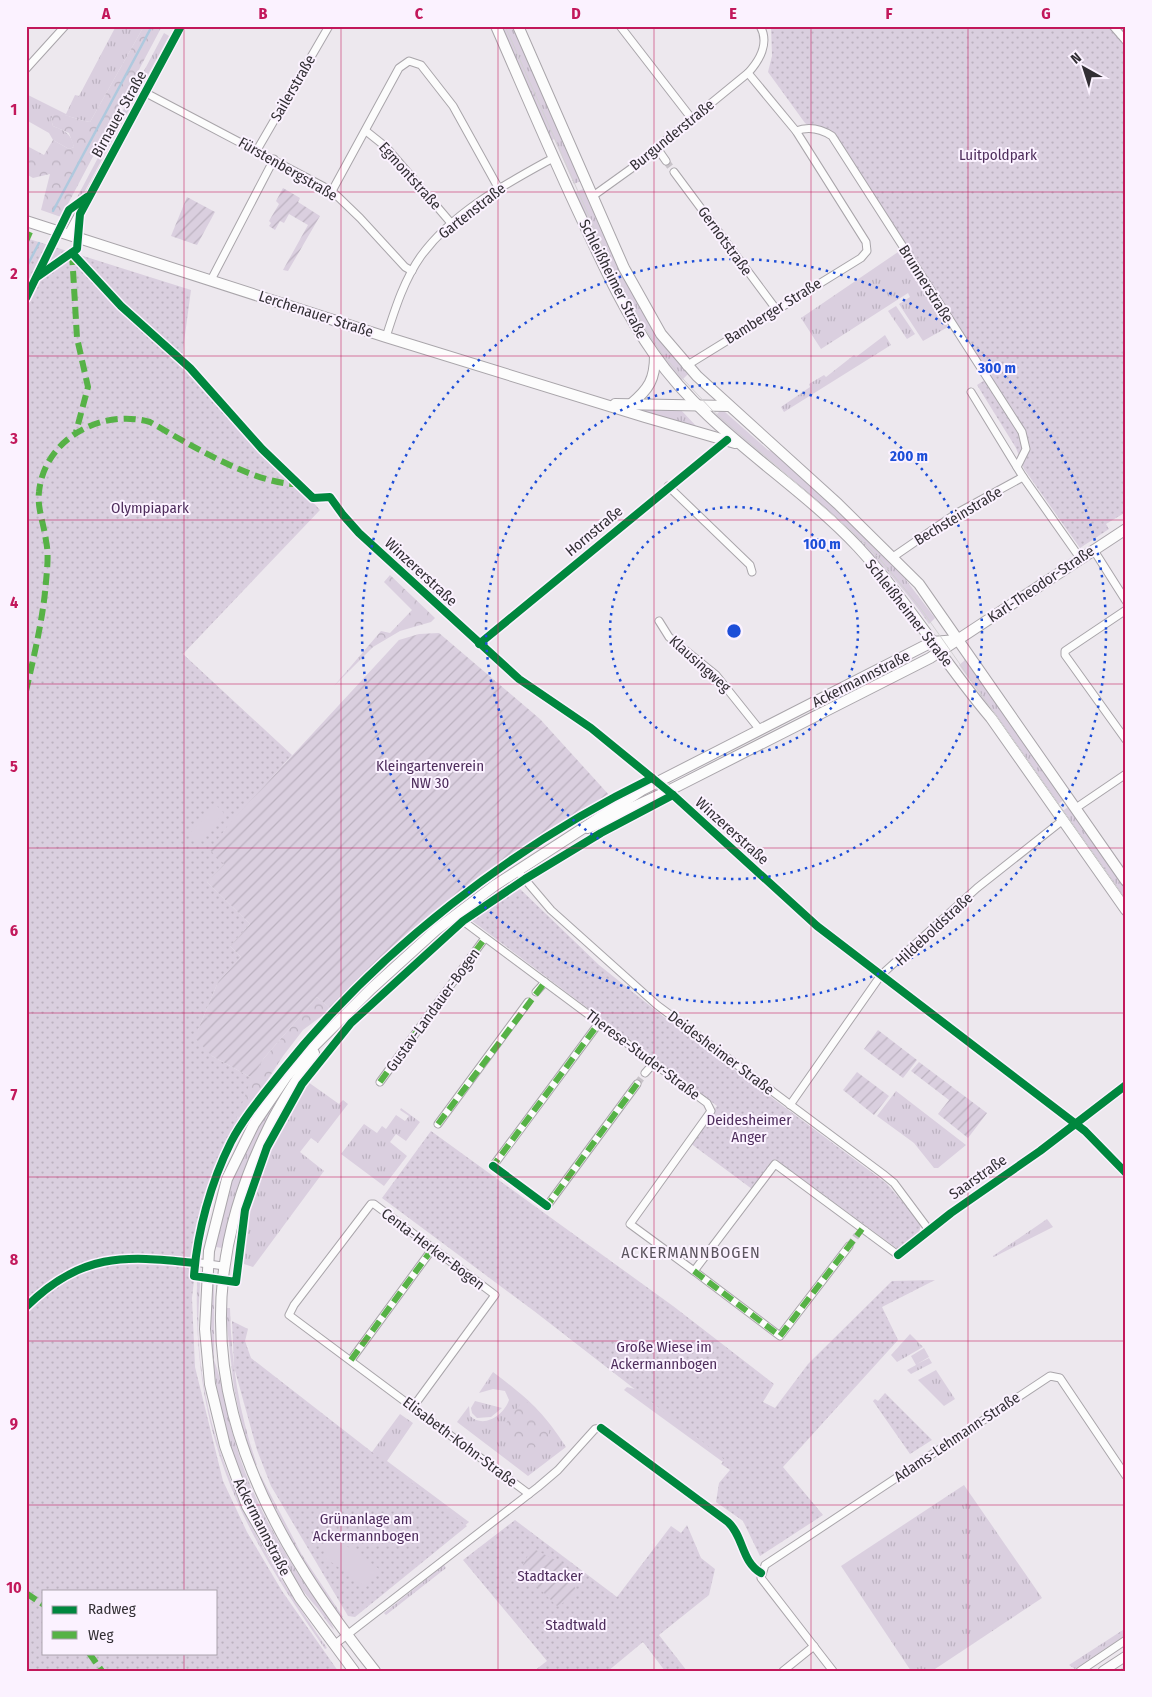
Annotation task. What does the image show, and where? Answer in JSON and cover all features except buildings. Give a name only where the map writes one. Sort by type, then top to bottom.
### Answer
[{"type":"main road","name":"Schleißheimer Straße","points":[[496,26],[553,158],[621,301],[655,356],[696,404],[827,518],[857,547],[890,585],[991,718],[1126,910]]},
{"type":"main road","name":"Schleißheimer Straße","points":[[518,26],[633,287],[661,334],[686,366],[894,557],[919,584],[1126,881]]},
{"type":"main road","name":"Lerchenauer Straße","points":[[26,221],[386,337],[606,404],[645,418],[743,446]]},
{"type":"main road","points":[[631,404],[647,391],[652,381],[655,356]]},
{"type":"main road","name":"Lerchenauer Straße","points":[[606,404],[729,406]]},
{"type":"main road","name":"Karl-Theodor-Straße","points":[[957,640],[1126,529]]},
{"type":"main road","name":"Ackermannstraße","points":[[354,1671],[300,1598],[247,1506],[228,1453],[210,1384],[205,1328],[208,1264],[218,1208],[239,1151],[267,1104],[286,1077],[371,989],[455,915],[517,870],[600,815],[657,782],[932,642],[957,640]]},
{"type":"main road","name":"Ackermannstraße","points":[[580,830],[603,822],[668,791],[940,652],[957,640]]},
{"type":"main road","name":"Ackermannstraße","points":[[323,1039],[269,1127],[247,1178],[224,1266],[220,1319],[221,1346],[228,1397],[235,1428],[262,1496],[312,1587],[346,1635],[375,1671]]},
{"type":"street","points":[[26,68],[65,26]]},
{"type":"street","name":"Sailerstraße","points":[[257,150],[328,26]]},
{"type":"street","points":[[620,26],[692,119]]},
{"type":"street","points":[[760,26],[762,30],[762,53],[758,63],[748,74],[796,131]]},
{"type":"street","points":[[1113,26],[1126,41]]},
{"type":"street","name":"Birnauer Straße","points":[[68,234],[146,93],[179,27]]},
{"type":"street","points":[[332,191],[399,68],[409,61],[421,65],[453,106],[499,189]]},
{"type":"street","name":"Burgunderstraße","points":[[594,196],[748,74]]},
{"type":"street","name":"Fürstenbergstraße","points":[[146,93],[332,191],[360,218],[404,266],[412,271]]},
{"type":"street","name":"Brunnerstraße","points":[[796,131],[803,128],[824,131],[832,136],[842,150],[1022,432],[1026,449],[1017,467]]},
{"type":"street","name":"Egmontstraße","points":[[366,131],[386,147],[452,223]]},
{"type":"street","name":"Bamberger Straße","points":[[686,366],[861,258],[867,251],[866,242],[796,131]]},
{"type":"street","points":[[657,148],[666,161]]},
{"type":"street","name":"Gartenstraße","points":[[386,337],[400,295],[412,271],[430,244],[452,223],[499,189],[553,158]]},
{"type":"street","points":[[211,280],[274,160]]},
{"type":"street","name":"Gernotstraße","points":[[674,172],[776,309]]},
{"type":"street","points":[[971,392],[1023,477],[1080,558]]},
{"type":"street","name":"Hornstraße","points":[[479,644],[668,486],[727,440]]},
{"type":"street","name":"Bechsteinstraße","points":[[894,557],[957,513],[1023,477]]},
{"type":"street","points":[[668,486],[750,565],[752,572]]},
{"type":"street","name":"Winzererstraße","points":[[330,497],[359,533],[519,679],[592,728],[668,791],[817,926],[1075,1124],[1126,1173]]},
{"type":"street","points":[[1093,549],[1126,601]]},
{"type":"street","points":[[1126,610],[1065,651],[1065,655],[1126,740]]},
{"type":"street","name":"Klausingweg","points":[[659,621],[669,637],[716,675],[760,730]]},
{"type":"street","points":[[1076,808],[1126,774]]},
{"type":"street","name":"Hildeboldstraße","points":[[790,1105],[881,976],[893,967],[920,938],[977,888],[1063,820]]},
{"type":"street","name":"Deidesheimer Straße","points":[[517,870],[551,910],[658,1005],[894,1183],[929,1230]]},
{"type":"street","name":"Therese-Studer-Straße","points":[[455,915],[707,1103],[711,1111],[630,1224],[694,1271]]},
{"type":"street","name":"Gustav-Landauer-Bogen","points":[[380,1082],[486,938]]},
{"type":"street","points":[[536,992],[544,982]]},
{"type":"street","points":[[438,1124],[528,1002]]},
{"type":"street","points":[[493,1166],[599,1023]]},
{"type":"street","points":[[645,1073],[653,1064]]},
{"type":"street","points":[[547,1206],[637,1084]]},
{"type":"street","name":"Saarstraße","points":[[694,1271],[775,1164],[859,1232],[898,1255],[1126,1084]]},
{"type":"street","name":"Centa-Herker-Bogen","points":[[289,1315],[294,1305],[370,1204],[374,1204],[495,1296],[413,1407]]},
{"type":"street","points":[[694,1271],[780,1336],[849,1246]]},
{"type":"street","points":[[351,1360],[433,1248]]},
{"type":"street","points":[[26,1307],[63,1276],[92,1263],[138,1258],[224,1266]]},
{"type":"street","name":"Elisabeth-Kohn-Straße","points":[[289,1315],[529,1494],[334,1645]]},
{"type":"street","name":"Adams-Lehmann-Straße","points":[[814,1646],[761,1578],[765,1565],[1050,1376],[1060,1378],[1126,1476]]},
{"type":"street","points":[[529,1494],[558,1470],[596,1429],[601,1428]]},
{"type":"street","points":[[1080,1671],[1126,1640]]},
{"type":"street","points":[[783,1671],[814,1646],[833,1671]]},
{"type":"street","points":[[1103,1671],[1126,1656]]},
{"type":"green space","points":[[116,26],[144,26],[90,122],[54,114],[51,119],[53,126],[64,131],[71,139],[74,147],[69,149],[53,140],[49,133],[26,120],[26,94],[66,114],[75,95],[79,96]]},
{"type":"green space","points":[[144,26],[161,28],[61,217],[41,210],[50,174],[33,178],[26,174],[26,149],[29,147],[44,155],[53,140],[69,149],[74,147],[69,133],[53,126],[51,119],[54,113],[90,122]]},
{"type":"green space","points":[[501,26],[514,26],[583,180],[574,184],[554,139],[551,141]]},
{"type":"green space","name":"Luitpoldpark","points":[[771,26],[1126,26],[1126,512],[1106,524],[1109,529],[1080,548],[1024,469],[1016,448],[977,385],[988,378],[832,136],[805,123],[768,72],[772,56]]},
{"type":"green space","points":[[164,33],[169,36],[80,200],[73,205]]},
{"type":"green space","points":[[283,188],[300,198],[298,202],[320,216],[288,271],[283,270],[308,225],[289,214],[284,223],[280,221],[275,230],[269,226],[271,223],[269,221],[279,204],[276,201]]},
{"type":"green space","points":[[583,189],[603,234],[606,233],[621,270],[641,310],[689,373],[681,381],[638,323],[574,193]]},
{"type":"green space","points":[[187,197],[215,212],[197,245],[171,236]]},
{"type":"green space","name":"Olympiapark","points":[[26,238],[191,290],[182,357],[320,510],[183,654],[292,755],[224,831],[224,864],[207,882],[250,924],[230,946],[241,957],[218,982],[198,1030],[212,1056],[252,1078],[203,1203],[192,1298],[195,1367],[223,1481],[247,1532],[282,1591],[338,1671],[26,1671]]},
{"type":"green space","points":[[901,250],[948,327],[923,341],[899,304],[910,297],[908,293],[821,349],[801,318]]},
{"type":"green space","points":[[896,306],[915,334],[907,339],[888,311]]},
{"type":"green space","points":[[885,335],[891,345],[784,412],[781,407],[810,387],[809,384],[824,375],[826,377],[854,355],[856,357]]},
{"type":"green space","points":[[633,409],[680,409],[697,427]]},
{"type":"green space","points":[[708,409],[716,415],[721,410],[725,412],[768,450],[775,452],[908,578],[906,580],[935,618],[929,624],[881,564],[825,510]]},
{"type":"green space","points":[[390,575],[435,618],[431,622],[400,631],[373,647],[334,686],[381,631],[390,633],[412,610],[384,582]]},
{"type":"green space","name":"Kleingartenverein NW 30","points":[[439,633],[540,719],[610,796],[517,854],[445,904],[331,1009],[317,997],[264,1058],[252,1078],[212,1056],[193,1036],[198,1030],[218,982],[241,957],[230,946],[250,924],[207,882],[224,864],[210,850],[229,824],[399,640],[419,634]]},
{"type":"green space","points":[[965,657],[1048,778],[1065,799],[1056,806],[984,705],[986,703],[959,665],[964,661]]},
{"type":"green space","points":[[216,805],[224,813],[198,842],[189,834]]},
{"type":"green space","points":[[1071,805],[1126,888],[1126,903],[1061,812]]},
{"type":"green space","name":"Deidesheimer Anger","points":[[518,887],[599,965],[664,1017],[886,1183],[921,1223],[919,1234],[899,1250],[775,1159],[752,1189],[690,1143],[717,1106],[471,920]]},
{"type":"green space","points":[[317,997],[331,1009],[303,1030],[283,1056],[233,1133],[217,1127],[264,1058]]},
{"type":"green space","points":[[878,1030],[917,1060],[903,1078],[864,1049]]},
{"type":"green space","points":[[919,1062],[987,1113],[968,1138],[938,1114],[949,1100],[911,1071]]},
{"type":"green space","points":[[857,1072],[889,1096],[874,1115],[843,1090]]},
{"type":"green space","points":[[289,1077],[291,1078],[250,1160],[235,1202],[222,1248],[216,1247],[226,1198],[245,1146]]},
{"type":"green space","points":[[308,1082],[339,1104],[343,1100],[348,1104],[318,1143],[311,1138],[300,1152],[324,1171],[253,1267],[244,1264],[245,1239],[255,1191],[272,1146]]},
{"type":"green space","points":[[896,1091],[966,1145],[938,1168],[934,1168],[914,1143],[877,1116]]},
{"type":"green space","points":[[401,1108],[420,1122],[406,1141],[396,1134],[390,1142],[407,1156],[384,1186],[341,1154],[364,1124],[377,1133],[382,1126],[386,1129],[396,1115],[405,1121],[409,1116],[400,1110]]},
{"type":"green space","points":[[252,1112],[255,1112],[248,1125],[229,1154]]},
{"type":"green space","name":"Große Wiese im Ackermannbogen","points":[[431,1131],[673,1306],[774,1384],[763,1402],[775,1408],[808,1364],[892,1281],[935,1280],[882,1307],[898,1340],[783,1467],[823,1515],[760,1556],[743,1521],[716,1502],[719,1483],[730,1470],[721,1464],[725,1459],[534,1311],[382,1198]]},
{"type":"green space","points":[[221,1171],[209,1217],[207,1217],[215,1189]]},
{"type":"green space","points":[[1047,1219],[1053,1227],[993,1256]]},
{"type":"green space","points":[[197,1282],[200,1282],[198,1337]]},
{"type":"green space","points":[[211,1284],[214,1284],[214,1360],[241,1462],[270,1526],[297,1572],[329,1619],[334,1630],[291,1574],[272,1543],[242,1481],[231,1449],[217,1385],[213,1352],[211,1319]]},
{"type":"green space","points":[[225,1308],[230,1308],[237,1388],[245,1426],[257,1465],[254,1464],[245,1440],[234,1388]]},
{"type":"green space","name":"Grünanlage am Ackermannbogen","points":[[232,1321],[248,1329],[245,1341],[251,1358],[467,1526],[355,1617],[348,1616],[271,1486],[257,1450],[234,1367]]},
{"type":"green space","points":[[910,1334],[923,1347],[897,1362],[891,1355]]},
{"type":"green space","points":[[199,1347],[205,1390],[214,1430],[226,1469],[260,1542],[303,1613],[327,1648],[325,1649],[268,1562],[246,1520],[227,1477],[213,1433],[203,1387]]},
{"type":"green space","points":[[924,1348],[929,1357],[917,1364],[929,1358],[932,1363],[911,1374],[907,1370],[916,1365],[911,1356]]},
{"type":"green space","points":[[936,1370],[955,1399],[944,1406],[918,1380]]},
{"type":"green space","points":[[493,1372],[533,1405],[566,1447],[528,1476],[457,1422],[469,1406],[470,1416],[475,1420],[481,1421],[493,1419],[503,1411],[509,1400],[505,1391],[493,1389],[479,1393]]},
{"type":"green space","points":[[627,1387],[669,1398],[731,1459],[727,1465],[624,1390]]},
{"type":"green space","points":[[885,1393],[932,1440],[910,1454],[873,1401],[875,1399],[878,1401]]},
{"type":"green space","points":[[524,1399],[550,1427],[548,1438],[528,1452],[512,1443],[503,1427]]},
{"type":"green space","points":[[475,1401],[502,1408],[491,1417],[477,1418],[472,1413],[471,1408]]},
{"type":"green space","points":[[400,1414],[413,1423],[387,1461],[469,1522],[462,1528],[369,1456]]},
{"type":"green space","points":[[261,1476],[302,1555],[343,1617],[341,1618],[300,1556],[260,1479]]},
{"type":"green space","points":[[964,1485],[1042,1598],[932,1671],[911,1671],[841,1566]]},
{"type":"green space","name":"Stadtwald","points":[[515,1520],[617,1597],[671,1526],[681,1533],[687,1525],[701,1558],[715,1569],[709,1595],[659,1635],[687,1671],[665,1671],[643,1642],[608,1671],[534,1671],[547,1661],[463,1560]]},
{"type":"green space","points":[[337,1539],[379,1569],[366,1587],[324,1557],[324,1550],[330,1540]]},
{"type":"green space","name":"Stadtacker","points":[[532,1548],[563,1564],[577,1592],[576,1596],[557,1606],[539,1588],[523,1565]]},
{"type":"green space","points":[[444,1565],[446,1568],[386,1615],[384,1613]]},
{"type":"green space","points":[[1126,1628],[1126,1635],[1075,1669],[1069,1665]]},
{"type":"waterway","points":[[53,211],[152,26]]},
{"type":"waterway","points":[[26,268],[39,243]]},
{"type":"tunnel","points":[[666,161],[674,172]]},
{"type":"tunnel","points":[[637,1084],[645,1073]]},
{"type":"tunnel","points":[[849,1246],[857,1235]]},
{"type":"tram line","points":[[505,26],[614,273],[660,351],[712,410],[857,536],[879,558],[919,606],[1126,900]]},
{"type":"tram line","points":[[1118,1671],[1126,1666]]},
{"type":"marked path","points":[[26,241],[30,232]]},
{"type":"marked path","points":[[72,253],[77,338],[88,387],[76,432]]},
{"type":"marked path","points":[[26,691],[45,596],[48,556],[40,510],[39,492],[43,473],[52,457],[64,443],[78,432],[95,424],[113,420],[132,419],[150,422],[202,451],[242,470],[262,478],[298,484]]},
{"type":"marked path","points":[[380,1082],[485,938]]},
{"type":"marked path","points":[[438,1124],[545,982]]},
{"type":"marked path","points":[[496,1168],[493,1166],[599,1023]]},
{"type":"marked path","points":[[544,1204],[547,1206],[637,1084]]},
{"type":"marked path","points":[[694,1271],[780,1336],[862,1229]]},
{"type":"marked path","points":[[351,1360],[433,1248]]},
{"type":"marked path","points":[[26,1593],[42,1604]]},
{"type":"marked path","points":[[90,1654],[102,1671]]},
{"type":"cycle path","points":[[37,277],[77,249],[80,214],[181,26]]},
{"type":"cycle path","points":[[26,298],[69,210],[87,197]]},
{"type":"cycle path","points":[[72,253],[121,306],[190,368],[262,449],[313,498],[330,497],[359,533],[519,679],[591,728],[673,795],[817,926],[1085,1131],[1126,1173]]},
{"type":"cycle path","points":[[479,644],[727,440]]},
{"type":"cycle path","points":[[652,778],[600,805],[549,835],[499,869],[404,943],[360,984],[320,1027],[282,1071],[242,1124],[231,1142],[217,1174],[206,1208],[198,1242],[194,1276],[236,1282],[245,1210],[267,1147],[302,1084],[351,1023],[463,921],[525,879],[601,833],[673,795]]},
{"type":"cycle path","points":[[898,1255],[951,1213],[1040,1151],[1126,1085]]},
{"type":"cycle path","points":[[493,1166],[547,1206]]},
{"type":"cycle path","points":[[26,1307],[46,1289],[65,1276],[85,1267],[104,1262],[124,1259],[146,1259],[195,1263]]},
{"type":"cycle path","points":[[601,1428],[728,1522],[737,1535],[746,1556],[754,1568],[761,1573]]},
{"type":"district","name":"ACKERMANNBOGEN","points":[[691,1252]]}]
